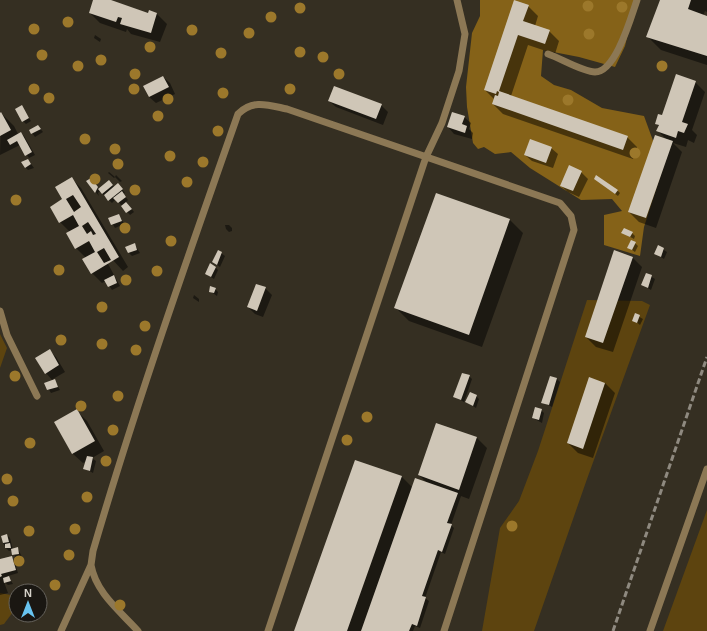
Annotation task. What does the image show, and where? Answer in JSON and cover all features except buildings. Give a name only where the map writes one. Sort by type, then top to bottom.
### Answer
[{"type":"lane","points":[[268,631],[426,157],[442,123],[459,71],[465,34],[457,0]]},
{"type":"lane","points":[[548,54],[587,70],[595,72],[605,69],[618,50],[637,0]]},
{"type":"lane","points":[[61,631],[91,565],[93,551],[124,446],[167,314],[238,114],[250,105],[258,103],[273,106],[560,203],[571,216],[574,230],[444,631]]},
{"type":"lane","points":[[0,311],[7,335],[37,396]]},
{"type":"lane","points":[[650,631],[707,470]]},
{"type":"lane","points":[[91,565],[93,578],[100,590],[138,631]]},
{"type":"shaded area","points":[[480,0],[636,0],[625,46],[615,67],[579,57],[543,50],[541,76],[554,85],[571,90],[602,108],[644,116],[663,168],[644,227],[640,256],[604,245],[604,215],[622,211],[612,199],[581,200],[530,168],[511,152],[495,154],[484,147],[478,149],[473,143],[467,107],[466,87],[472,33],[480,16]]},
{"type":"shaded area","points":[[587,300],[642,301],[650,305],[534,631],[482,631],[500,528],[519,501],[538,451]]},
{"type":"shaded area","points":[[0,334],[7,348],[0,368]]},
{"type":"shaded area","points":[[707,510],[707,631],[663,631]]},
{"type":"shaded area","points":[[0,593],[8,594],[8,619],[4,624],[0,625]]},
{"type":"railway","points":[[613,631],[707,357]]}]
